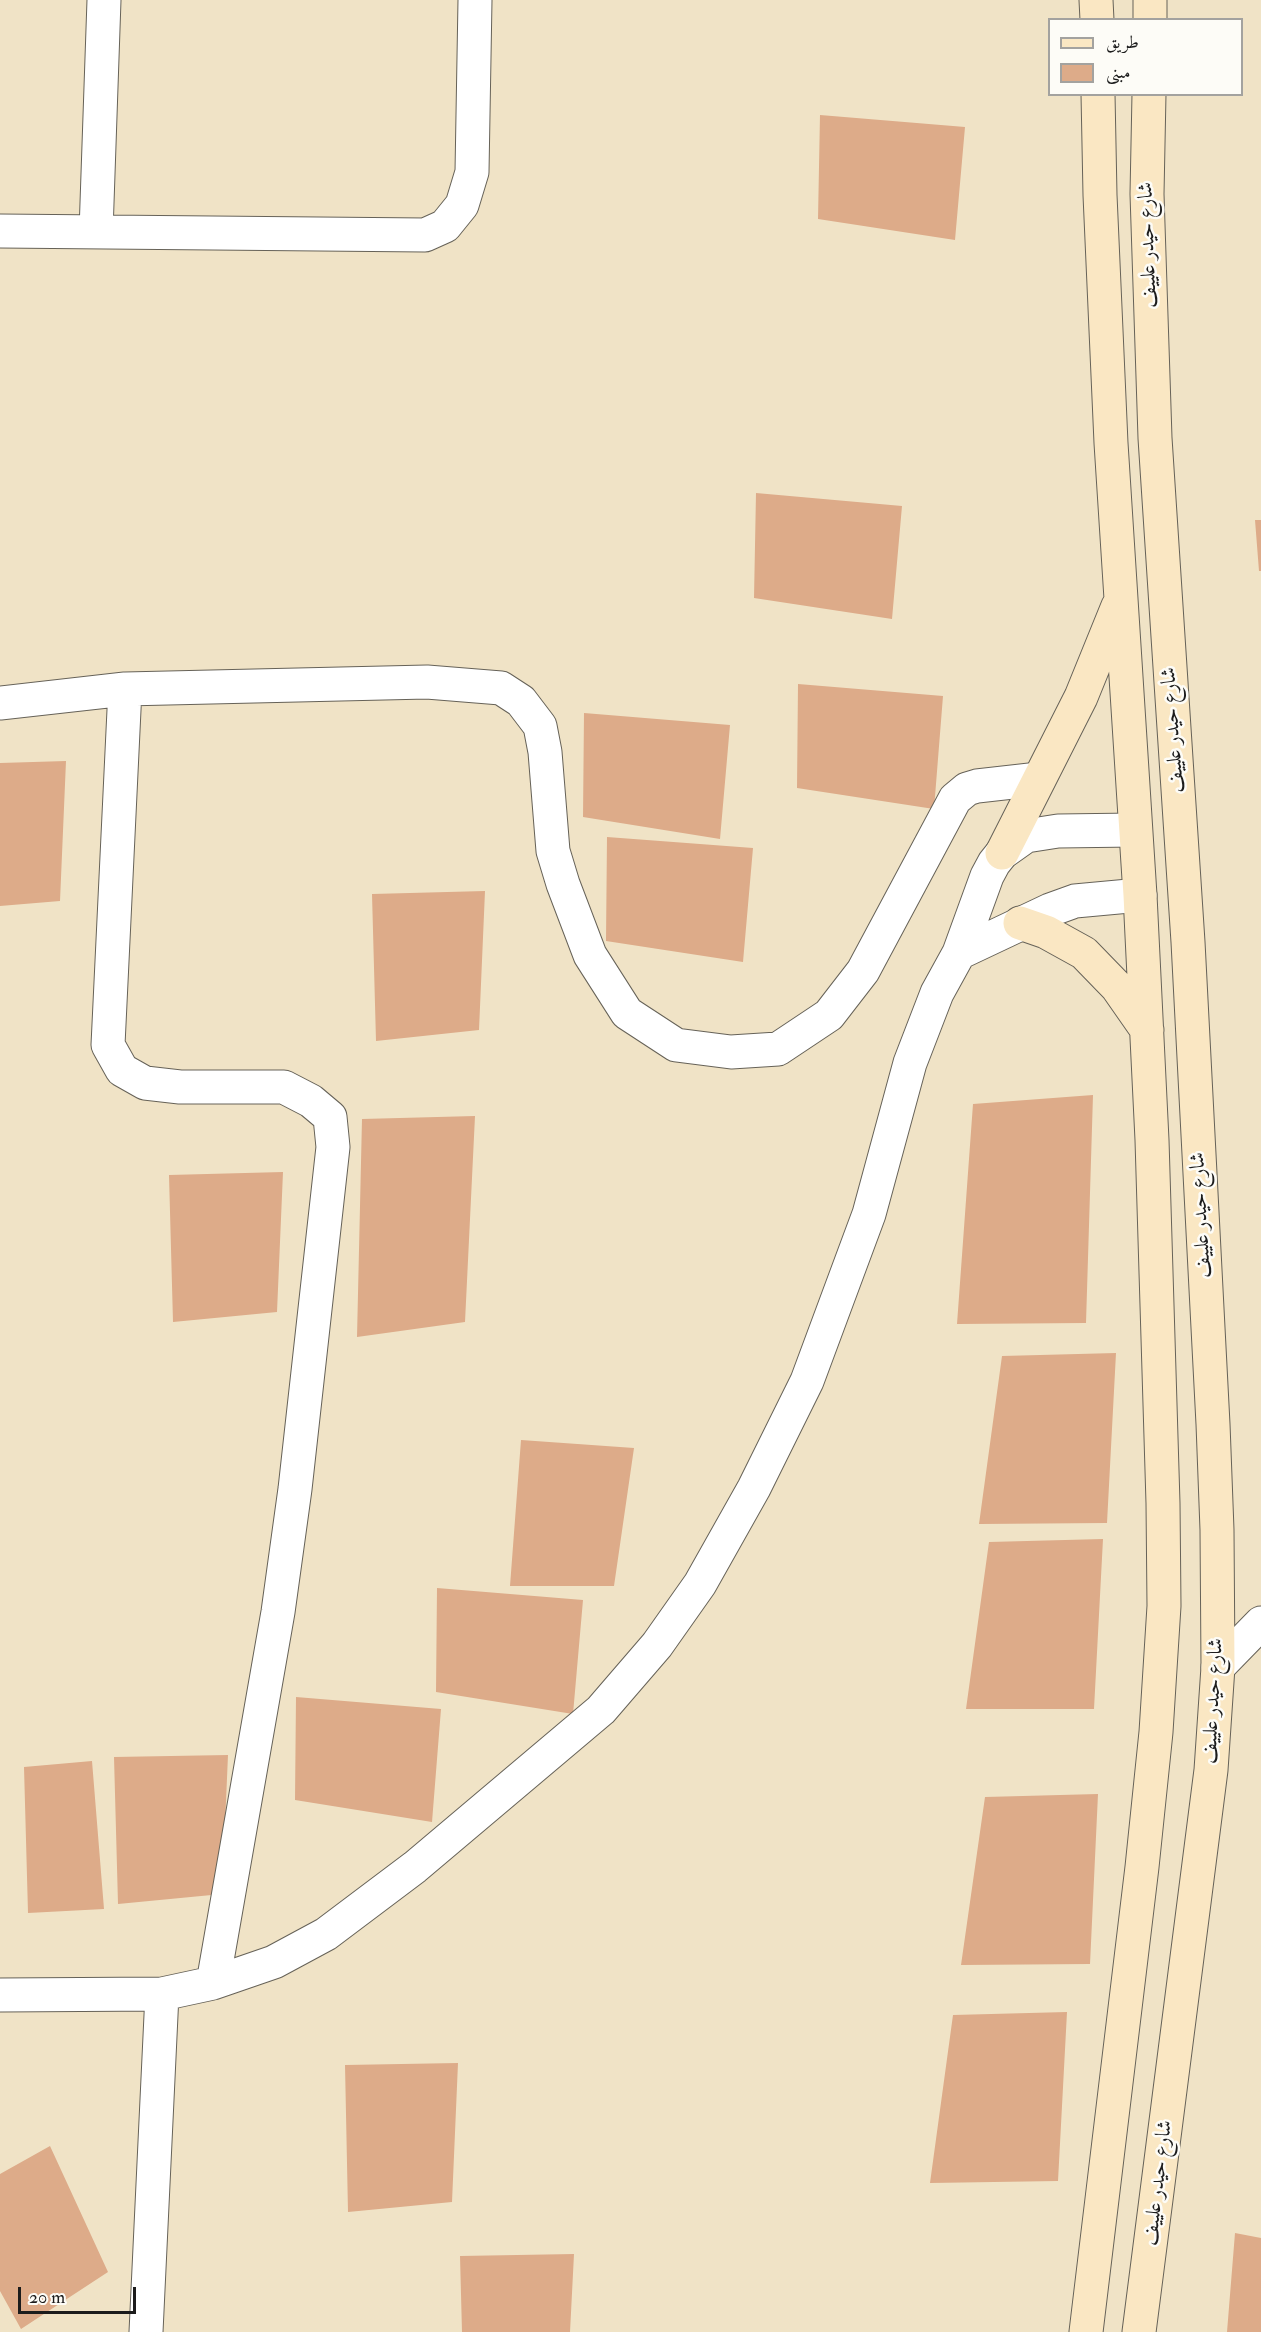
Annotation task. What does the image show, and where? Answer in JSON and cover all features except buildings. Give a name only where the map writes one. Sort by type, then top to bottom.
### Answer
[{"type":"main road","points":[[1096,0],[1096,18]]},
{"type":"main road","points":[[1150,0],[1150,18]]},
{"type":"main road","points":[[1086,2332],[1144,1845],[1156,1732],[1164,1606],[1163,1503],[1147,1030],[1110,431],[1098,96]]},
{"type":"main road","name":"شارع حيدر علييف","points":[[1139,2332],[1212,1770],[1218,1667],[1214,1460],[1188,942],[1155,438],[1147,194],[1149,96]]},
{"type":"main road","points":[[1002,853],[1081,698],[1121,599]]},
{"type":"main road","points":[[1020,923],[1046,932],[1084,953],[1117,987],[1147,1030]]},
{"type":"street","points":[[96,232],[104,0]]},
{"type":"street","points":[[0,231],[425,235],[445,226],[462,205],[472,172],[475,0]]},
{"type":"street","points":[[0,702],[125,689],[427,682],[501,688],[521,701],[540,726],[545,752],[553,852],[590,956],[627,1013],[676,1045],[731,1052],[778,1049],[829,1016],[863,971],[954,799],[967,789],[977,786],[1039,779]]},
{"type":"street","points":[[125,689],[108,1045],[122,1070],[145,1083],[180,1087],[284,1087],[311,1101],[330,1116],[333,1147],[295,1489],[278,1612],[213,1983]]},
{"type":"street","points":[[0,1995],[162,1995],[213,1983],[274,1962],[326,1934],[415,1867],[601,1710],[657,1645],[700,1584],[754,1488],[807,1381],[869,1214],[910,1063],[937,993],[959,953],[987,876],[1002,853],[1026,836],[1135,830]]},
{"type":"street","points":[[959,953],[1020,923],[1075,901],[1140,895]]},
{"type":"street","points":[[1218,1667],[1261,1623]]},
{"type":"street","points":[[146,2332],[162,1995]]}]
